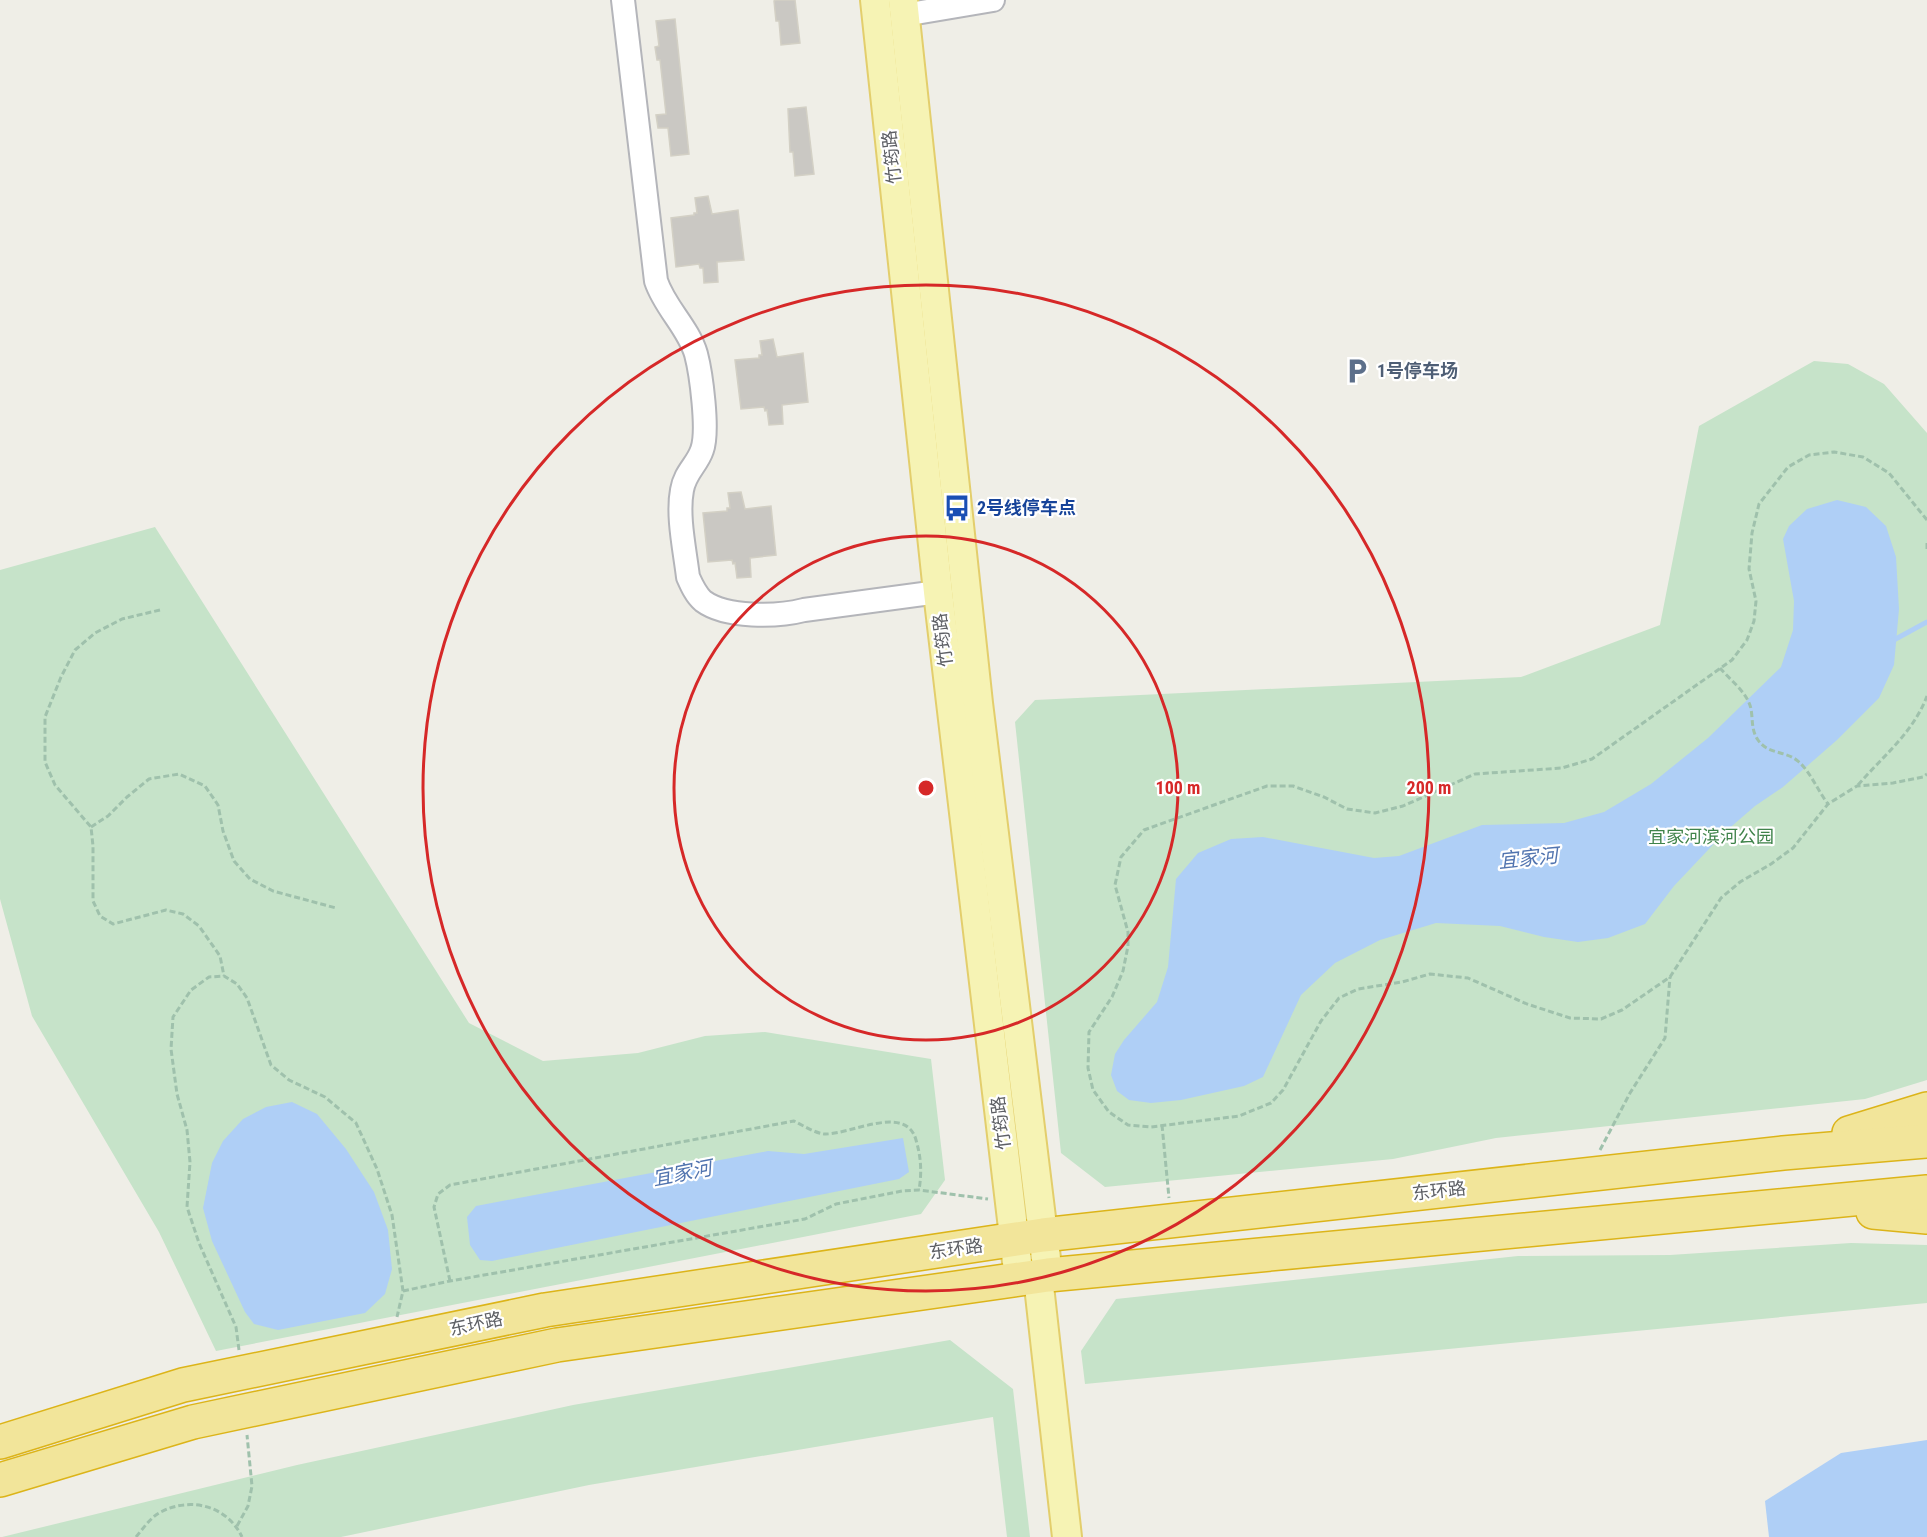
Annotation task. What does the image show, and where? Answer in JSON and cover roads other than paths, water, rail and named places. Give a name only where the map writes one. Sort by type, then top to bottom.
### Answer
[{"type":"highway","points":[[1783,1153],[1927,1109]]},
{"type":"highway","name":"东环路","points":[[0,1442],[183,1386],[545,1310],[1029,1238],[1171,1220],[1783,1153],[1927,1141]]},
{"type":"highway","name":"东环路","points":[[0,1480],[193,1422],[558,1345],[1035,1277],[1927,1192]]},
{"type":"highway","points":[[1788,1205],[1927,1217]]},
{"type":"main road","name":"竹筠路","points":[[875,0],[938,592],[1010,1200],[1029,1238]]},
{"type":"main road","name":"竹筠路","points":[[904,7],[978,703],[1029,1238],[1067,1537]]},
{"type":"street","points":[[623,0],[656,281],[663,298],[695,352],[700,385],[705,439],[699,456],[684,479],[680,501],[688,577],[693,587],[704,601],[712,605],[759,616],[790,614],[804,610],[938,592]]},
{"type":"street","points":[[904,7],[993,0]]},
{"type":"water","points":[[1837,500],[1866,507],[1886,526],[1896,557],[1899,609],[1894,665],[1879,698],[1837,740],[1783,787],[1755,806],[1725,832],[1674,886],[1645,924],[1608,938],[1578,942],[1544,937],[1500,926],[1436,923],[1380,940],[1335,963],[1301,995],[1263,1077],[1244,1086],[1181,1100],[1151,1103],[1129,1100],[1117,1091],[1111,1075],[1115,1054],[1157,1002],[1168,967],[1176,879],[1198,853],[1231,839],[1263,837],[1374,858],[1399,856],[1482,825],[1564,823],[1604,812],[1651,784],[1708,738],[1781,667],[1793,630],[1794,601],[1783,539],[1789,526],[1807,509]]},
{"type":"water","points":[[292,1102],[317,1114],[346,1149],[374,1192],[388,1230],[392,1269],[385,1294],[365,1313],[278,1330],[254,1324],[245,1312],[212,1241],[203,1208],[212,1163],[223,1141],[243,1119],[266,1107]]},
{"type":"water","points":[[903,1138],[909,1172],[899,1179],[492,1261],[480,1260],[470,1245],[467,1217],[476,1206],[768,1151],[804,1154]]},
{"type":"water","points":[[1927,1440],[1927,1537],[1769,1537],[1765,1501],[1841,1453]]},
{"type":"waterway","name":"宜家河","points":[[1892,641],[1927,622]]},
{"type":"place","name":"1号停车场","points":[[1357,371]]},
{"type":"place","name":"2号线停车点","points":[[957,508]]},
{"type":"park label","name":"宜家河滨河公园","points":[[1711,837]]}]
